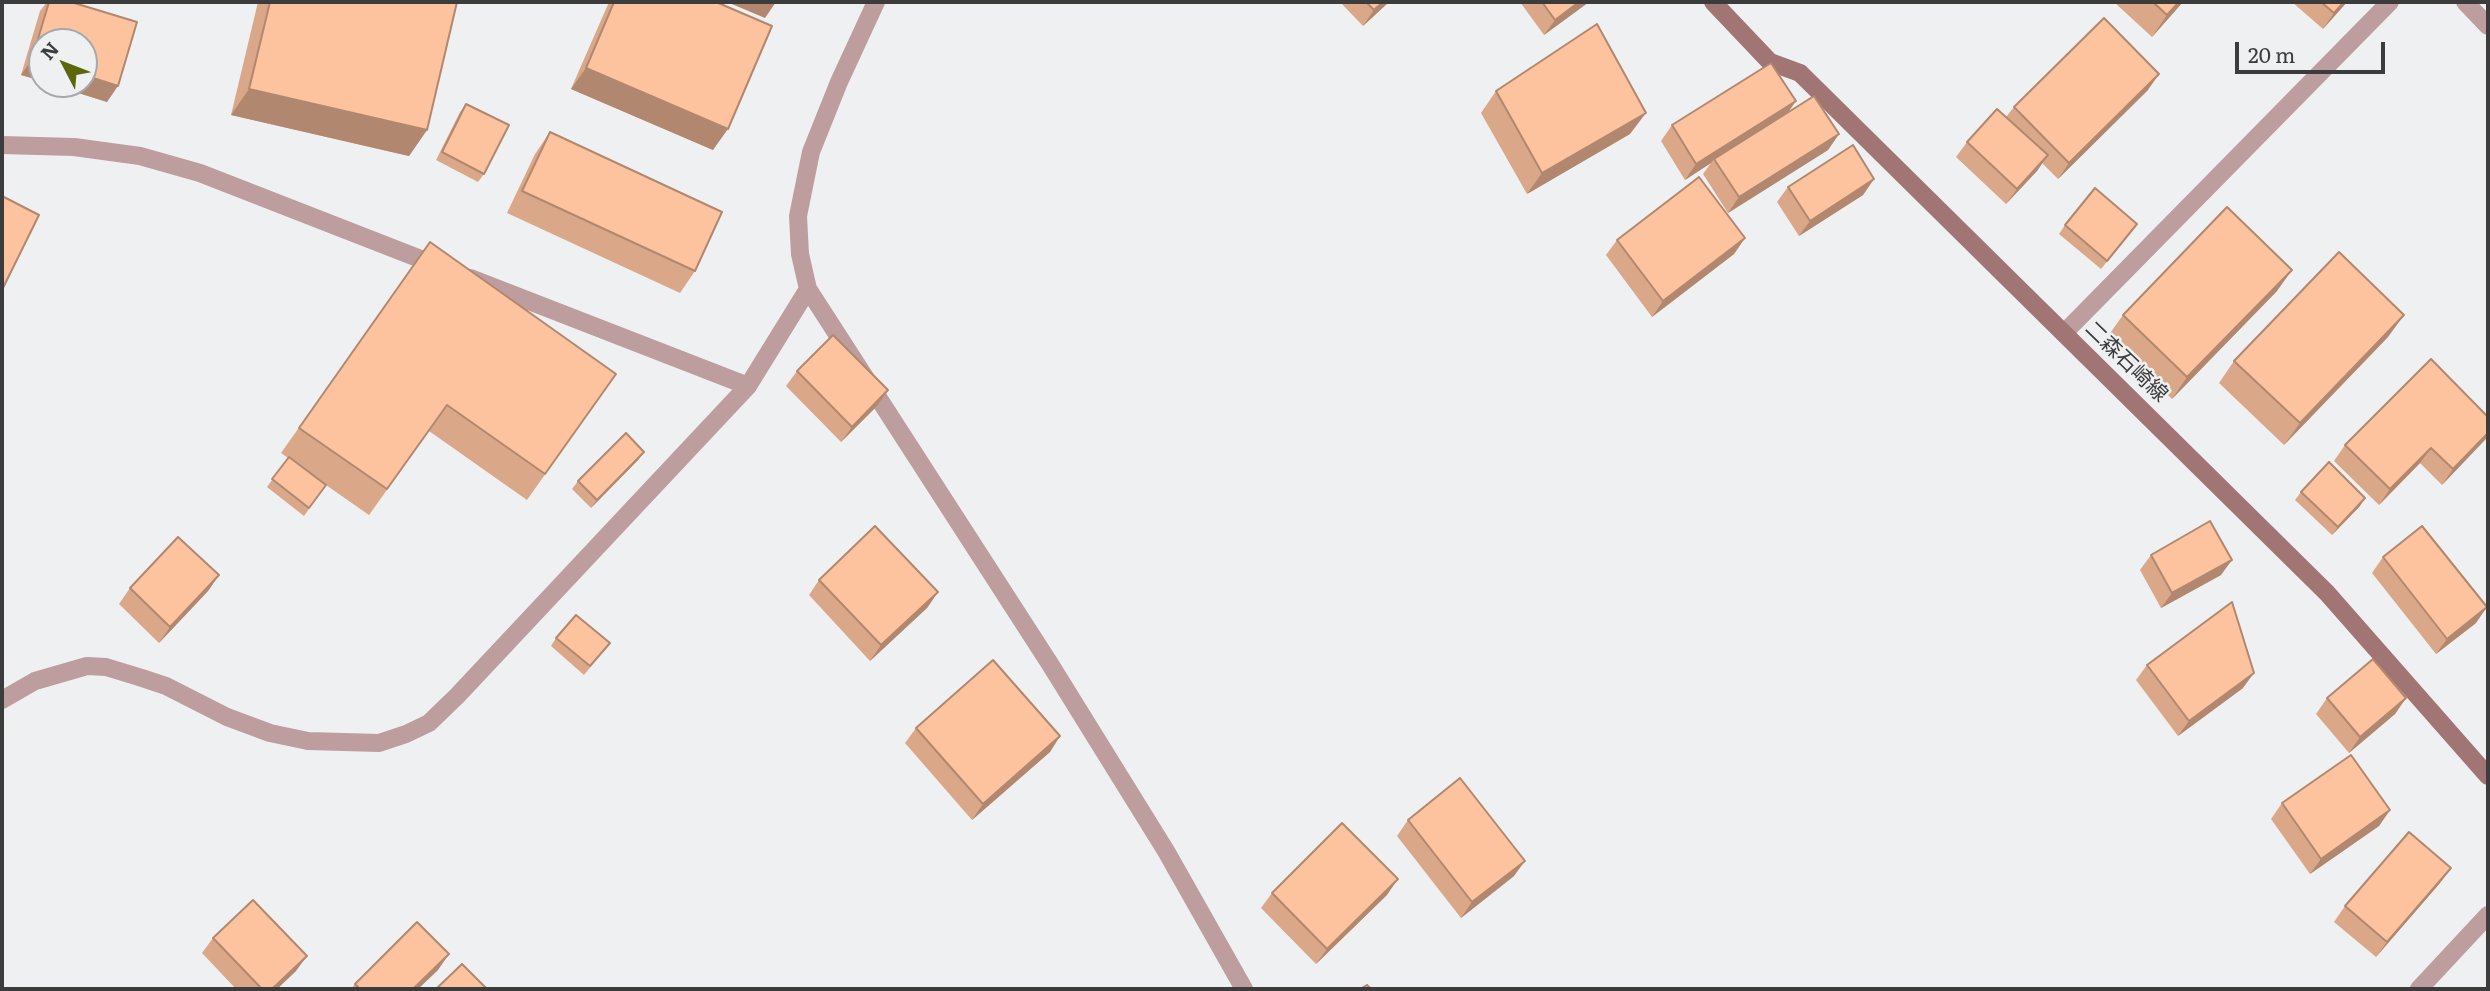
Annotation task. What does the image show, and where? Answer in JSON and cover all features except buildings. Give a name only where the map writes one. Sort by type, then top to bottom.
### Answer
[{"type":"main road","name":"二森石崎線","points":[[1713,2],[1770,62],[1800,73],[2328,593],[2488,776]]},
{"type":"street","points":[[876,2],[839,82],[811,152],[798,216],[800,254],[808,289],[1050,664],[1166,851],[1244,989]]},
{"type":"street","points":[[2064,333],[2390,2]]},
{"type":"street","points":[[2465,2],[2488,26]]},
{"type":"street","points":[[2,145],[87,149],[140,156],[200,173],[748,386]]},
{"type":"street","points":[[2,700],[35,681],[59,673],[87,666],[106,667],[166,686],[227,717],[270,733],[308,741],[379,743],[429,723],[748,386],[808,289]]},
{"type":"street","points":[[2418,989],[2488,915]]}]
